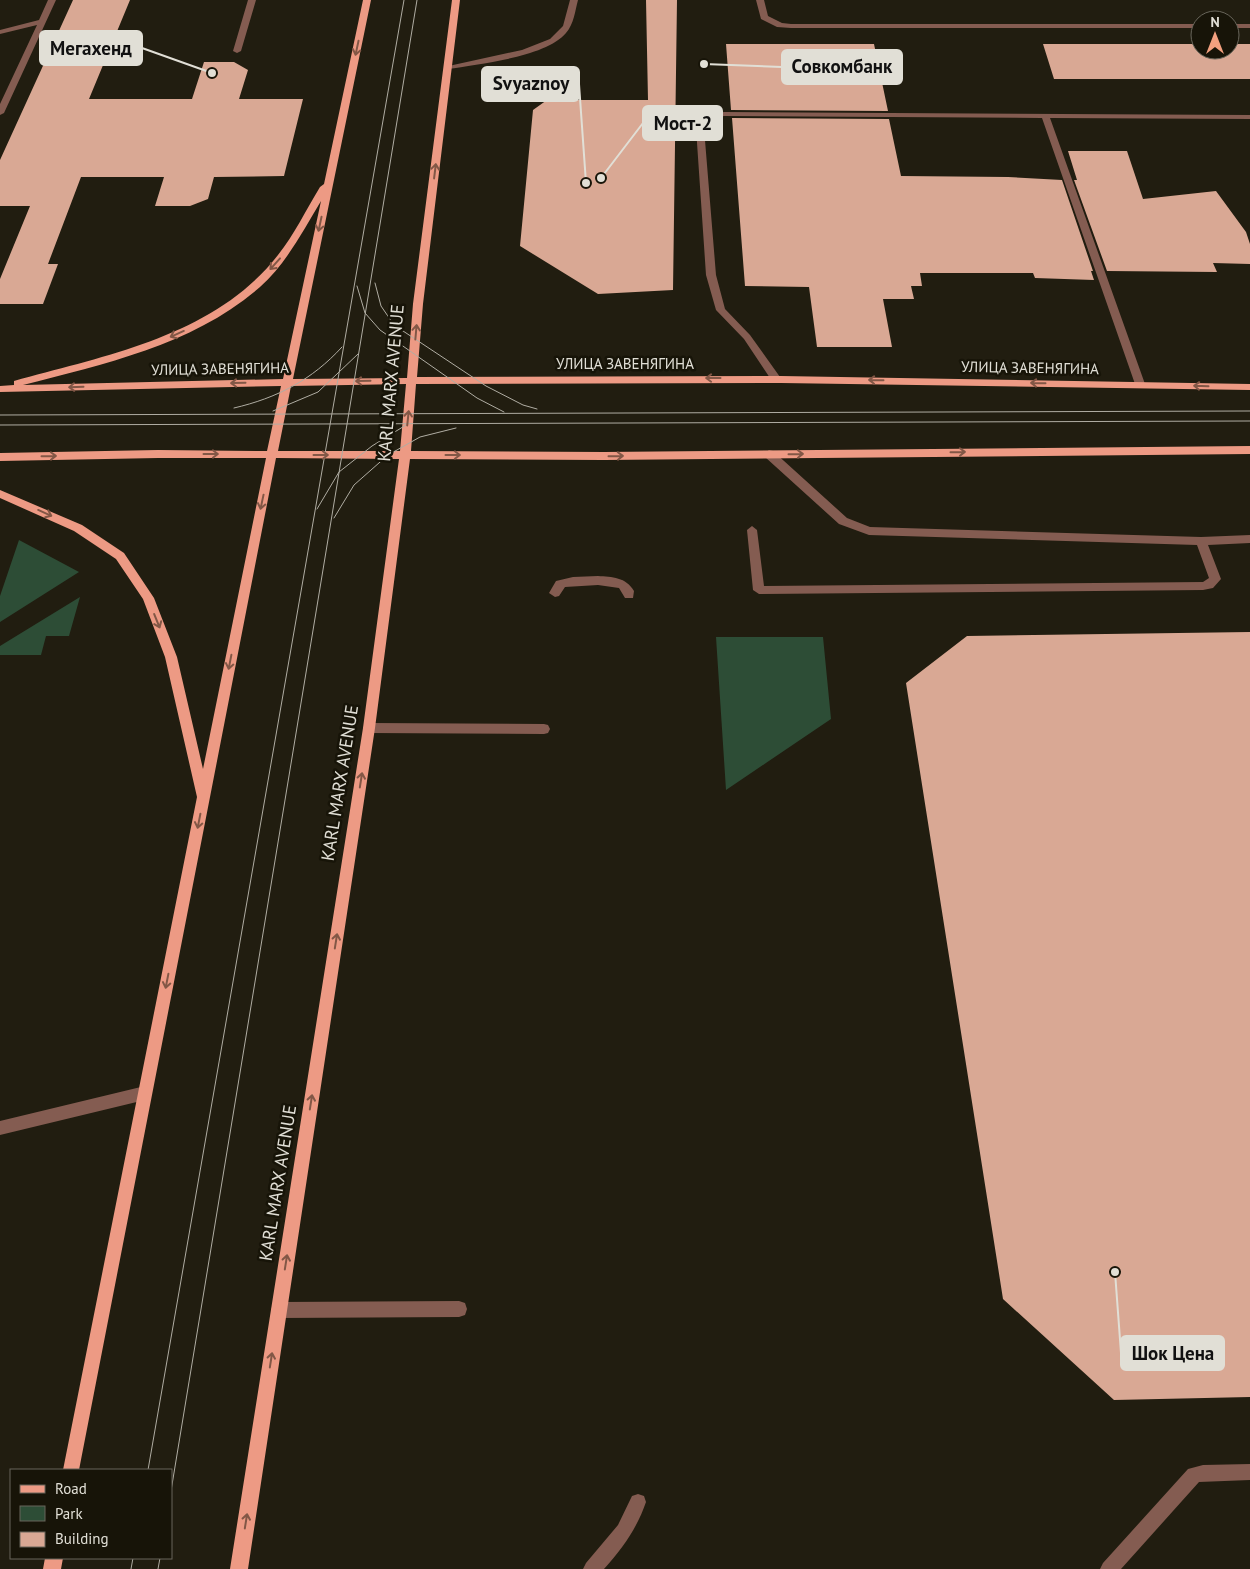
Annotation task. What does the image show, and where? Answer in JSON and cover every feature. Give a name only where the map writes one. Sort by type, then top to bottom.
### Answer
[{"type":"main road","points":[[72,1469],[272,455],[367,0]]},
{"type":"main road","name":"KARL MARX AVENUE","points":[[239,1569],[369,728],[404,455],[418,304],[456,0]]},
{"type":"main road","points":[[0,388],[111,360],[178,334],[220,312],[256,285],[280,259],[330,178]]},
{"type":"main road","name":"УЛИЦА ЗАВЕНЯГИНА","points":[[0,388],[605,378],[1250,387]]},
{"type":"main road","points":[[0,457],[158,454],[769,454],[1250,450]]},
{"type":"main road","points":[[0,494],[78,528],[120,556],[148,598],[171,657],[203,800]]},
{"type":"lane","points":[[0,113],[52,0]]},
{"type":"lane","points":[[238,51],[252,0]]},
{"type":"lane","points":[[448,66],[527,51],[549,43],[564,32],[574,0]]},
{"type":"lane","points":[[760,0],[764,17],[780,25],[791,26],[1190,26]]},
{"type":"lane","points":[[0,32],[43,21]]},
{"type":"lane","points":[[776,379],[747,337],[721,310],[711,275],[700,128],[708,117],[724,114],[1250,117]]},
{"type":"lane","points":[[1045,116],[1140,384]]},
{"type":"lane","points":[[769,454],[842,521],[869,531],[1201,541],[1250,539]]},
{"type":"lane","points":[[752,530],[759,590],[1209,586],[1215,579],[1201,541]]},
{"type":"lane","points":[[555,593],[560,584],[572,581],[619,583],[628,590],[629,595]]},
{"type":"lane","points":[[369,728],[544,729]]},
{"type":"lane","points":[[0,1128],[145,1093]]},
{"type":"lane","points":[[279,1310],[459,1309]]},
{"type":"lane","points":[[1109,1569],[1194,1475],[1203,1473],[1250,1472]]},
{"type":"lane","points":[[592,1569],[620,1538],[631,1521],[638,1502]]},
{"type":"green space","points":[[19,540],[79,572],[0,622],[0,596]]},
{"type":"green space","points":[[80,597],[69,636],[46,636],[41,655],[0,655],[0,646]]},
{"type":"green space","points":[[716,637],[823,637],[831,719],[726,790]]},
{"type":"building","points":[[73,0],[130,0],[89,99],[192,99],[204,62],[234,62],[248,70],[239,99],[303,99],[284,176],[214,177],[208,199],[190,206],[155,206],[164,177],[81,177],[48,264],[58,264],[43,304],[0,304],[0,279],[30,206],[0,206],[0,160]]},
{"type":"building","points":[[646,0],[677,0],[673,290],[598,294],[520,246],[533,110],[547,100],[648,100]]},
{"type":"building","points":[[726,44],[874,44],[888,111],[731,110]]},
{"type":"building","points":[[1043,44],[1190,44],[1190,60],[1240,60],[1240,44],[1250,44],[1250,79],[1054,79]]},
{"type":"building","points":[[732,118],[889,119],[901,176],[1008,177],[1062,180],[1093,271],[1091,271],[1094,280],[1035,278],[1033,273],[920,273],[922,286],[911,286],[914,299],[883,299],[892,347],[817,347],[809,287],[745,286]]},
{"type":"building","points":[[1068,151],[1127,151],[1143,199],[1216,191],[1246,232],[1250,244],[1250,264],[1213,263],[1217,272],[1107,271],[1074,180],[1077,180]]},
{"type":"building","points":[[1250,632],[1250,1397],[1114,1400],[1003,1299],[906,683],[967,636]]},
{"type":"tram line","points":[[339,372],[404,0]]},
{"type":"tram line","points":[[365,313],[417,0]]},
{"type":"tram line","points":[[375,283],[381,306],[394,325],[486,386],[523,405],[537,409]]},
{"type":"tram line","points":[[357,286],[365,313]]},
{"type":"tram line","points":[[349,414],[365,313]]},
{"type":"tram line","points":[[365,313],[380,330],[477,398],[504,412]]},
{"type":"tram line","points":[[234,408],[265,399],[293,386],[319,369],[342,347]]},
{"type":"tram line","points":[[339,372],[358,354]]},
{"type":"tram line","points":[[273,411],[318,392],[339,372]]},
{"type":"tram line","points":[[332,414],[339,372]]},
{"type":"tram line","points":[[349,414],[1250,411]]},
{"type":"tram line","points":[[0,415],[332,414]]},
{"type":"tram line","points":[[330,424],[332,414]]},
{"type":"tram line","points":[[332,414],[349,414]]},
{"type":"tram line","points":[[347,424],[349,414]]},
{"type":"tram line","points":[[347,424],[1250,421]]},
{"type":"tram line","points":[[0,425],[330,424]]},
{"type":"tram line","points":[[148,1469],[330,424]]},
{"type":"tram line","points":[[330,424],[347,424]]},
{"type":"tram line","points":[[339,472],[347,424]]},
{"type":"tram line","points":[[339,472],[372,446],[406,425]]},
{"type":"tram line","points":[[334,518],[354,485],[388,455],[420,437],[456,428]]},
{"type":"tram line","points":[[172,1485],[339,472]]},
{"type":"tram line","points":[[317,509],[339,472]]},
{"type":"tram line","points":[[131,1569],[133,1559]]},
{"type":"tram line","points":[[158,1569],[160,1559]]},
{"type":"place","name":"Совкомбанк","points":[[704,64]]},
{"type":"place","name":"Мегахенд","points":[[212,73]]},
{"type":"place","name":"Мост-2","points":[[601,178]]},
{"type":"place","name":"Svyaznoy","points":[[586,183]]},
{"type":"place","name":"Шок Цена","points":[[1115,1272]]}]
